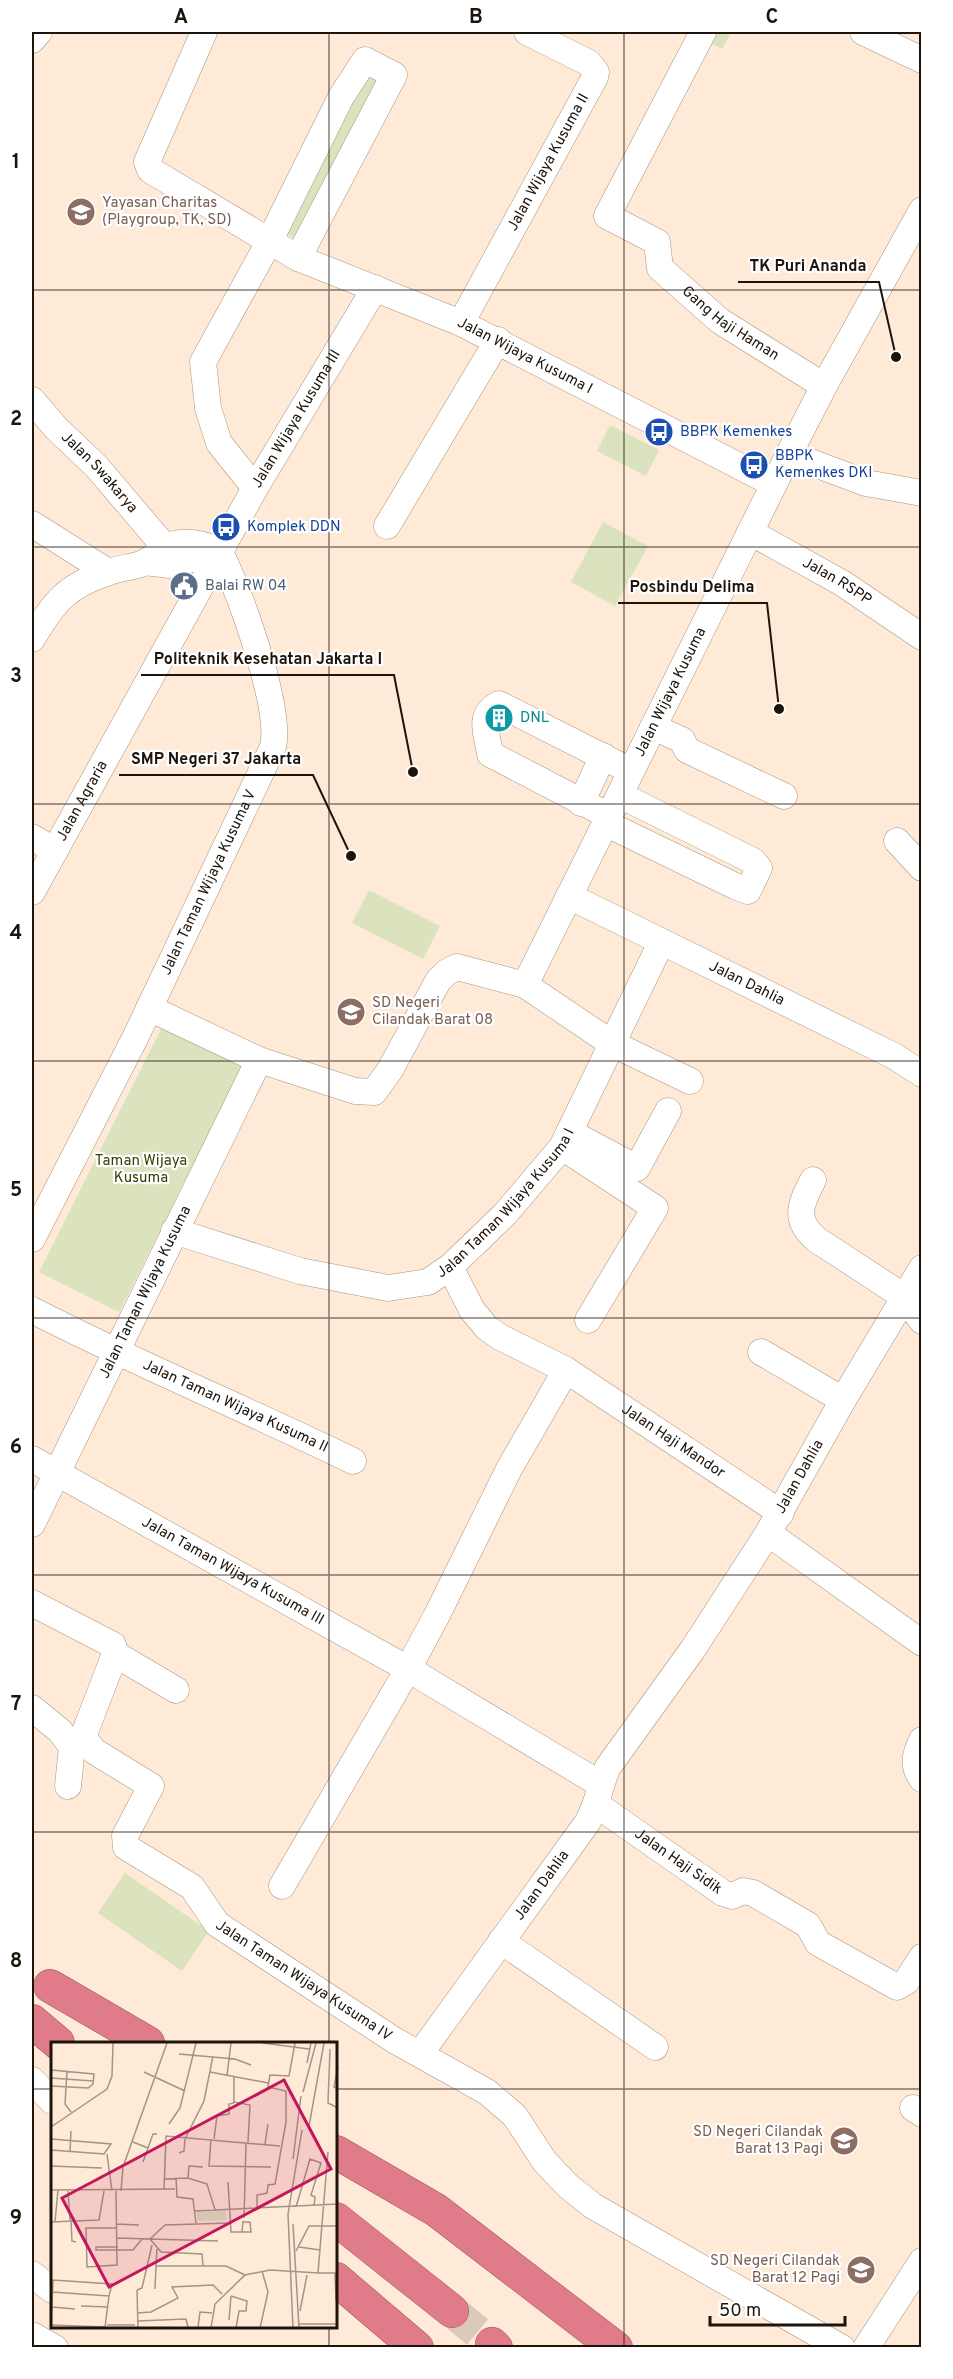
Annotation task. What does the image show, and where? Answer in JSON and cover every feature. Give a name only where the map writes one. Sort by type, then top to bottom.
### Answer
[{"type":"highway","points":[[41,1979],[118,2042]]},
{"type":"highway","points":[[41,1979],[146,2042]]},
{"type":"highway","points":[[338,2153],[436,2210],[616,2348]]},
{"type":"highway","points":[[338,2221],[452,2311]]},
{"type":"highway","points":[[338,2281],[417,2348]]},
{"type":"street","points":[[32,40],[39,32]]},
{"type":"street","points":[[204,32],[147,162],[148,167],[269,242]]},
{"type":"street","name":"Jalan Wijaya Kusuma II","points":[[461,323],[596,77],[596,72],[589,63],[527,32]]},
{"type":"street","name":"Gang Haji Haman","points":[[703,32],[607,214],[609,218],[657,242],[660,268],[720,321],[824,386]]},
{"type":"street","points":[[863,32],[921,60]]},
{"type":"street","points":[[255,488],[219,443],[208,408],[203,362],[269,242],[341,96],[364,60],[394,75],[298,258]]},
{"type":"street","name":"Jalan Wijaya Kusuma","points":[[525,985],[789,454],[921,210]]},
{"type":"street","name":"Jalan Wijaya Kusuma I","points":[[269,242],[298,258],[498,340],[774,484]]},
{"type":"street","name":"Jalan Wijaya Kusuma III","points":[[220,552],[255,488],[375,288]]},
{"type":"street","points":[[387,526],[498,340]]},
{"type":"street","name":"Jalan Swakarya","points":[[32,400],[56,428],[96,466],[165,547]]},
{"type":"street","points":[[789,454],[866,483],[921,493]]},
{"type":"street","points":[[32,524],[108,572]]},
{"type":"street","name":"Jalan RSPP","points":[[750,532],[842,583],[921,638]]},
{"type":"street","points":[[32,639],[50,609],[62,595],[108,572],[145,562],[165,547],[198,543],[207,544],[220,552]]},
{"type":"street","points":[[145,562],[170,565],[220,552]]},
{"type":"street","name":"Jalan Agraria","points":[[32,892],[220,552]]},
{"type":"street","name":"Jalan Taman Wijaya Kusuma V","points":[[32,1239],[149,1008],[268,761],[276,735],[245,612],[220,552]]},
{"type":"street","points":[[611,811],[735,886],[748,891],[759,868],[753,861],[611,811],[581,803],[490,754],[485,716],[488,710],[499,704],[631,771]]},
{"type":"street","points":[[653,727],[682,740],[687,750],[784,796]]},
{"type":"street","points":[[581,803],[603,756]]},
{"type":"street","points":[[32,837],[55,851]]},
{"type":"street","points":[[897,841],[921,868]]},
{"type":"street","name":"Jalan Dahlia","points":[[569,896],[894,1056],[921,1074]]},
{"type":"street","name":"Jalan Taman Wijaya Kusuma I","points":[[174,1232],[300,1271],[388,1288],[428,1282],[450,1267],[505,1214],[566,1140],[661,943]]},
{"type":"street","points":[[149,1008],[259,1060],[355,1091],[374,1092],[381,1084],[438,981],[447,972],[457,967],[525,985],[611,1043],[690,1081]]},
{"type":"street","name":"Jalan Taman Wijaya Kusuma","points":[[32,1524],[259,1060]]},
{"type":"street","points":[[566,1140],[637,1168],[668,1111]]},
{"type":"street","points":[[566,1140],[656,1208],[588,1320]]},
{"type":"street","points":[[813,1180],[801,1210],[804,1229],[817,1240],[903,1296],[921,1321]]},
{"type":"street","name":"Jalan Haji Mandor","points":[[450,1267],[472,1310],[487,1328],[500,1337],[566,1370],[775,1523],[921,1643]]},
{"type":"street","name":"Jalan Dahlia","points":[[420,2054],[587,1823],[608,1767],[693,1649],[775,1523],[843,1400],[921,1268]]},
{"type":"street","name":"Jalan Taman Wijaya Kusuma II","points":[[32,1310],[116,1353],[265,1418],[353,1461]]},
{"type":"street","points":[[761,1352],[843,1400]]},
{"type":"street","points":[[282,1886],[408,1669],[509,1469],[566,1370]]},
{"type":"street","name":"Jalan Taman Wijaya Kusuma III","points":[[32,1459],[408,1669],[598,1794]]},
{"type":"street","points":[[32,1604],[113,1645],[116,1654],[176,1690]]},
{"type":"street","name":"Jalan Taman Wijaya Kusuma IV","points":[[116,1654],[83,1737],[94,1750],[151,1786],[125,1836],[126,1847],[192,1887],[217,1924],[394,2040],[420,2054]]},
{"type":"street","points":[[32,1708],[60,1731],[72,1747],[68,1786]]},
{"type":"street","points":[[921,1740],[915,1758],[915,1768],[921,1779]]},
{"type":"street","name":"Jalan Haji Sidik","points":[[598,1794],[723,1893],[732,1896],[748,1891],[800,1920],[812,1930],[818,1943],[897,1987],[903,1986],[921,1957]]},
{"type":"street","points":[[501,1941],[655,2047]]},
{"type":"street","points":[[420,2054],[487,2092],[515,2116],[545,2162],[568,2186],[594,2206],[842,2348]]},
{"type":"street","points":[[32,2080],[51,2100]]},
{"type":"street","points":[[866,2348],[921,2261]]},
{"type":"street","points":[[32,2274],[51,2289]]},
{"type":"green space","points":[[709,32],[731,32],[722,49],[704,40]]},
{"type":"green space","points":[[365,60],[394,75],[306,243],[278,230]]},
{"type":"green space","points":[[610,425],[659,450],[646,476],[597,451]]},
{"type":"green space","points":[[603,522],[648,546],[615,606],[571,582]]},
{"type":"green space","points":[[369,890],[440,926],[423,959],[352,923]]},
{"type":"green space","name":"Taman Wijaya Kusuma","points":[[162,1027],[242,1067],[119,1312],[39,1272]]},
{"type":"green space","points":[[125,1873],[209,1931],[182,1971],[98,1913]]},
{"type":"tunnel","points":[[452,2311],[492,2344]]},
{"type":"place","name":"Yayasan Charitas (Playgroup, TK, SD)","points":[[81,212]]},
{"type":"place","name":"TK Puri Ananda","points":[[896,357]]},
{"type":"place","name":"BBPK Kemenkes","points":[[659,432]]},
{"type":"place","name":"BBPK Kemenkes DKI","points":[[754,465]]},
{"type":"place","name":"Komplek DDN","points":[[226,527]]},
{"type":"place","name":"Balai RW 04","points":[[184,586]]},
{"type":"place","name":"Posbindu Delima","points":[[779,709]]},
{"type":"place","name":"DNL","points":[[499,718]]},
{"type":"place","name":"Politeknik Kesehatan Jakarta I","points":[[413,772]]},
{"type":"place","name":"SMP Negeri 37 Jakarta","points":[[351,856]]},
{"type":"place","name":"SD Negeri Cilandak Barat 08","points":[[351,1012]]},
{"type":"place","name":"SD Negeri Cilandak Barat 13 Pagi","points":[[844,2141]]},
{"type":"place","name":"SD Negeri Cilandak Barat 12 Pagi","points":[[861,2270]]}]
